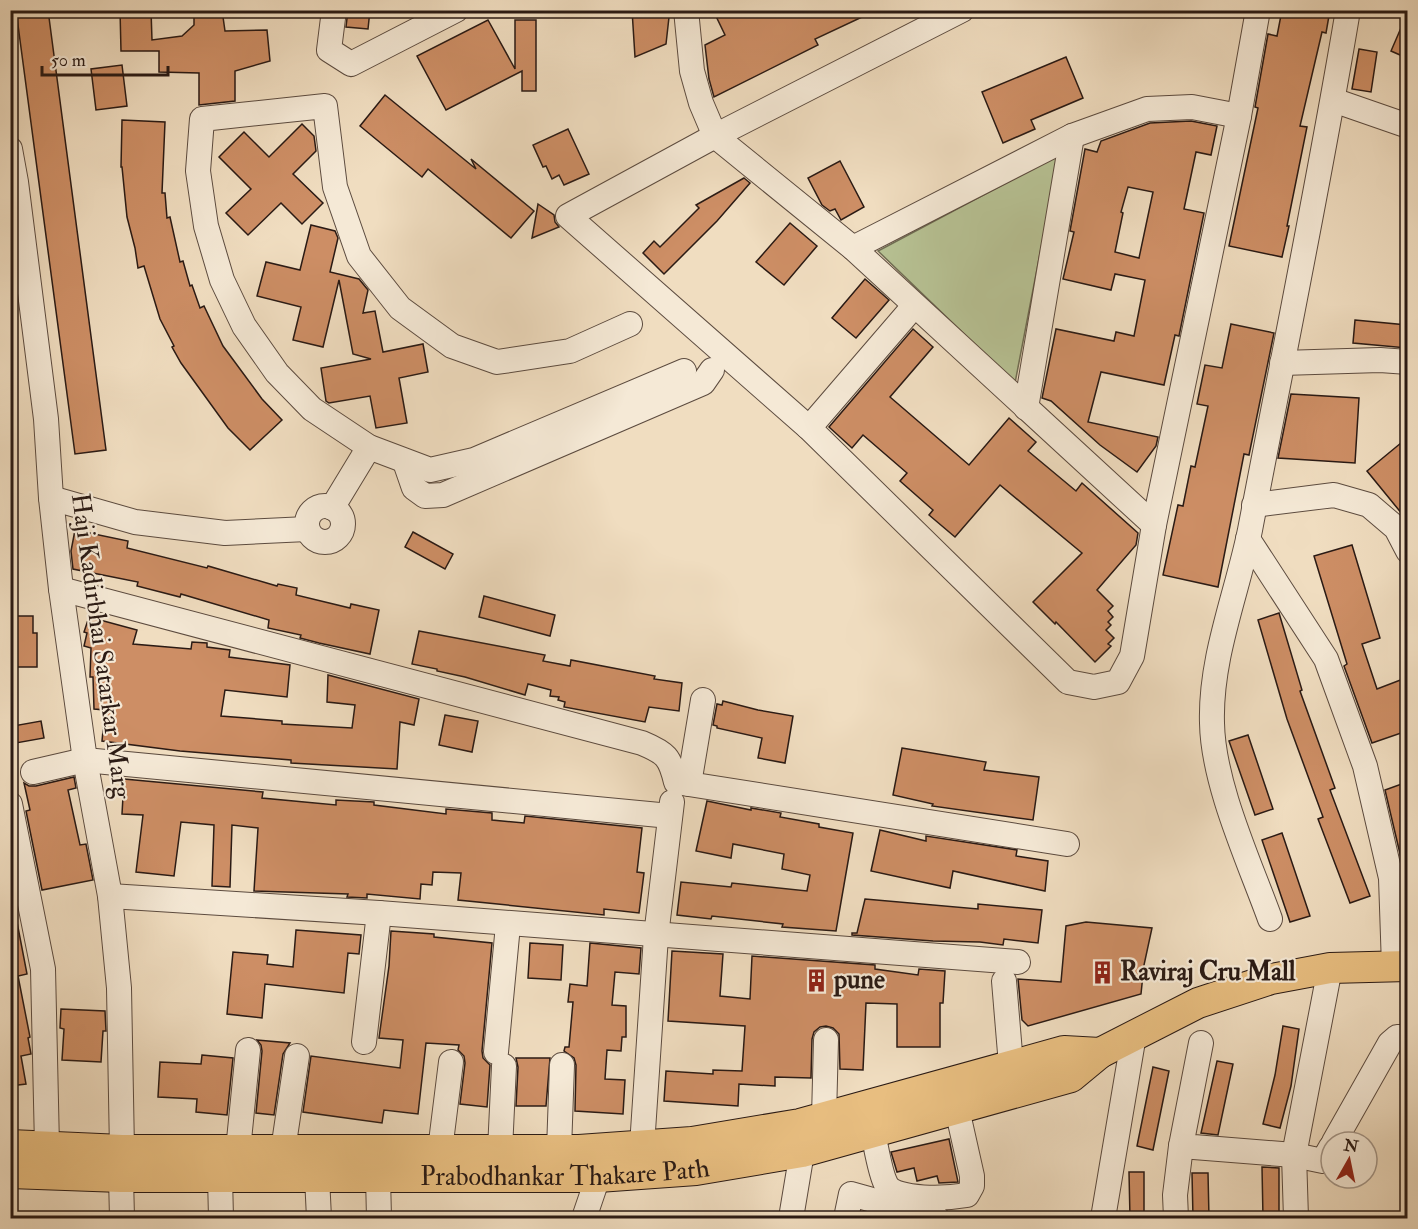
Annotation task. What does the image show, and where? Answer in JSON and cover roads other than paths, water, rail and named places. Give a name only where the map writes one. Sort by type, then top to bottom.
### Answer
[{"type":"main road","name":"Prabodhankar Thakare Path","points":[[10,1173],[122,1164],[238,1150],[559,1150],[642,1146],[809,1131],[873,1133],[1071,1077],[1100,1053],[1198,1003],[1271,979],[1330,968],[1401,966]]},
{"type":"main road","name":"Prabodhankar Thakare Path","points":[[10,1145],[47,1146],[122,1164],[220,1177],[598,1177],[696,1170],[1011,1065],[1064,1051],[1100,1053]]},
{"type":"street","points":[[334,10],[329,50],[351,64],[456,10]]},
{"type":"street","points":[[686,10],[692,71],[701,103],[715,136],[853,248],[1154,525]]},
{"type":"street","points":[[962,10],[715,136],[568,216],[809,428],[1068,682],[1094,687],[1118,682],[1132,656],[1154,525],[1239,116],[1258,10]]},
{"type":"street","points":[[1270,919],[1220,781],[1212,723],[1217,662],[1248,538],[1333,100],[1348,10]]},
{"type":"street","points":[[1333,100],[1407,126]]},
{"type":"street","points":[[630,324],[570,351],[497,362],[452,346],[400,308],[359,256],[334,187],[325,106],[202,119],[198,171],[206,226],[222,280],[244,326],[277,373],[312,409],[369,447],[430,470],[474,460],[684,372]]},
{"type":"street","points":[[853,248],[1072,136],[1147,109],[1192,107],[1239,116]]},
{"type":"street","points":[[1026,408],[1072,136]]},
{"type":"street","name":"Haji Kadirbhai Satarkar Marg","points":[[10,149],[46,419],[51,498],[61,589],[85,760],[110,896],[119,988],[122,1218]]},
{"type":"street","points":[[809,428],[914,306]]},
{"type":"street","points":[[1282,363],[1380,360],[1407,363]]},
{"type":"street","points":[[405,462],[414,488],[425,496],[443,495],[703,383],[712,370]]},
{"type":"street","points":[[51,498],[135,522],[225,533],[307,529],[310,513],[324,506],[332,508],[369,447]]},
{"type":"street","points":[[1254,505],[1334,495],[1369,505],[1396,528],[1407,551]]},
{"type":"street","points":[[1248,538],[1326,659],[1365,766],[1399,880],[1401,966]]},
{"type":"street","points":[[61,589],[642,743],[659,750],[671,763],[682,783]]},
{"type":"street","points":[[642,1146],[656,936],[670,816],[682,783],[703,700]]},
{"type":"street","points":[[33,772],[85,760],[670,816]]},
{"type":"street","points":[[682,783],[1067,844]]},
{"type":"street","points":[[10,804],[43,969],[47,1146]]},
{"type":"street","points":[[110,896],[379,913],[656,936],[1011,972],[1011,1065]]},
{"type":"street","points":[[364,1042],[379,913]]},
{"type":"street","points":[[500,1150],[500,1059],[508,925]]},
{"type":"street","points":[[1296,1218],[1294,1155],[1330,968]]},
{"type":"street","points":[[1103,1218],[1134,1035]]},
{"type":"street","points":[[1341,1130],[1390,1043],[1397,1036],[1407,1037]]},
{"type":"street","points":[[791,1218],[826,1040]]},
{"type":"street","points":[[1176,1218],[1175,1195],[1181,1146],[1201,1043]]},
{"type":"street","points":[[238,1150],[248,1050]]},
{"type":"street","points":[[283,1150],[297,1056]]},
{"type":"street","points":[[440,1150],[451,1062]]},
{"type":"street","points":[[559,1150],[562,1065]]},
{"type":"street","points":[[873,1133],[886,1184],[895,1192],[949,1198],[967,1195],[972,1186],[972,1176],[957,1109]]},
{"type":"street","points":[[1181,1146],[1294,1155],[1319,1160]]},
{"type":"street","points":[[220,1177],[220,1218]]},
{"type":"street","points":[[317,1177],[319,1218]]},
{"type":"street","points":[[378,1177],[379,1218]]},
{"type":"street","points":[[584,1218],[598,1177]]},
{"type":"street","points":[[846,1218],[851,1194],[922,1216]]},
{"type":"place","name":"Raviraj Cru Mall","points":[[1102,972]]},
{"type":"place","name":"pune","points":[[816,980]]}]
